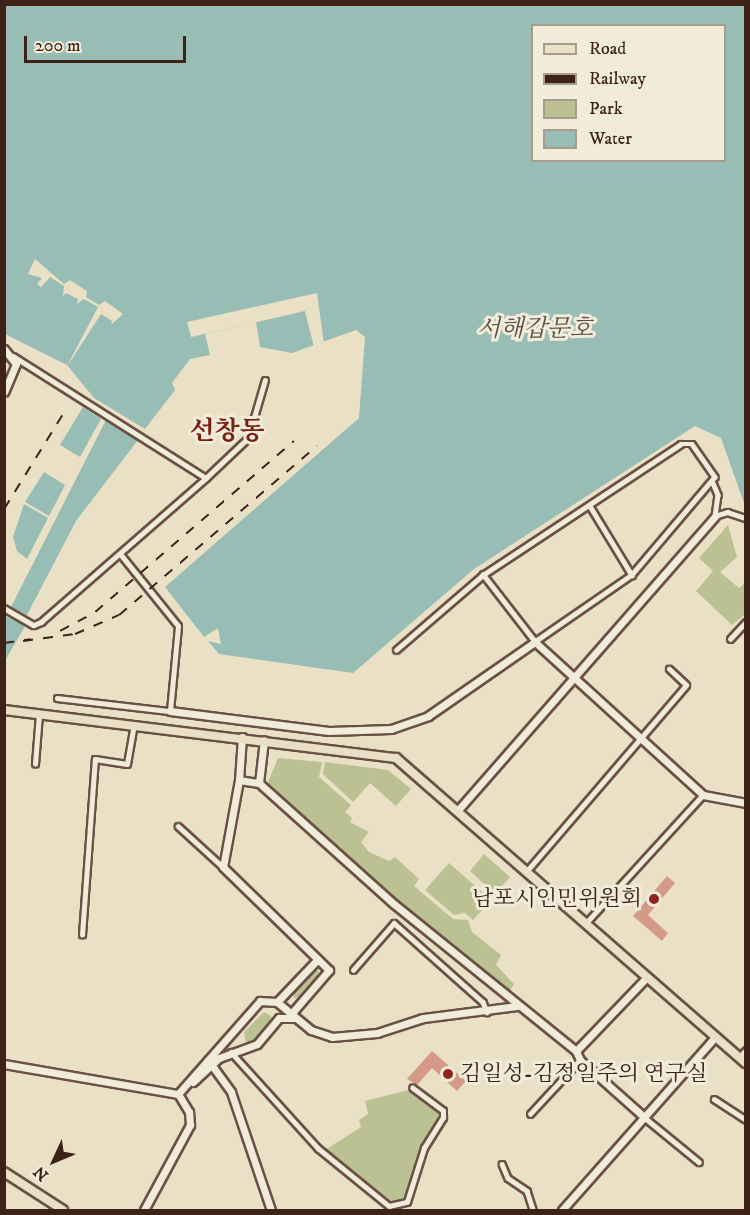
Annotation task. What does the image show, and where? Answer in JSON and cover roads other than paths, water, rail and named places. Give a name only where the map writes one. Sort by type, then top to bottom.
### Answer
[{"type":"main road","points":[[4,710],[391,756],[458,810],[646,978],[742,1060]]},
{"type":"main road","points":[[4,1172],[63,1210]]},
{"type":"street","points":[[4,349],[141,434],[206,478]]},
{"type":"street","points":[[4,392],[15,370],[13,356]]},
{"type":"street","points":[[6,609],[27,621],[41,622],[206,478],[248,438],[265,380]]},
{"type":"street","points":[[57,698],[336,732],[402,727],[428,716],[632,575],[713,483],[715,477],[686,442],[483,575],[396,650]]},
{"type":"street","points":[[713,483],[718,495],[715,516]]},
{"type":"street","points":[[590,506],[632,575]]},
{"type":"street","points":[[458,810],[715,516],[727,512],[746,518]]},
{"type":"street","points":[[120,554],[178,626],[170,711]]},
{"type":"street","points":[[483,575],[535,642],[571,679],[639,740],[703,795],[746,803]]},
{"type":"street","points":[[730,639],[746,622]]},
{"type":"street","points":[[526,872],[686,685],[669,669]]},
{"type":"street","points":[[35,764],[39,714]]},
{"type":"street","points":[[82,935],[95,759],[127,764],[134,725]]},
{"type":"street","points":[[223,867],[239,780],[242,737]]},
{"type":"street","points":[[259,783],[264,740]]},
{"type":"street","points":[[239,780],[259,783],[517,1006],[576,1051],[580,1060],[699,1162]]},
{"type":"street","points":[[586,923],[703,795]]},
{"type":"street","points":[[178,826],[329,970],[294,1016],[279,1018],[257,1044],[231,1052],[210,1062]]},
{"type":"street","points":[[353,970],[394,923],[483,1002],[487,1012]]},
{"type":"street","points":[[277,1002],[318,959]]},
{"type":"street","points":[[576,1051],[646,978]]},
{"type":"street","points":[[179,1093],[210,1062],[260,1001],[277,1002],[294,1016],[332,1037],[377,1033],[423,1018],[487,1012],[517,1006]]},
{"type":"street","points":[[562,1210],[715,1037]]},
{"type":"street","points":[[742,1060],[746,1050]]},
{"type":"street","points":[[231,1052],[318,1148],[389,1206],[407,1202],[424,1148],[443,1118],[443,1111],[413,1088]]},
{"type":"street","points":[[530,1114],[580,1060]]},
{"type":"street","points":[[210,1062],[244,1126],[271,1210]]},
{"type":"street","points":[[4,1064],[179,1093]]},
{"type":"street","points":[[144,1210],[190,1125],[189,1112],[179,1093]]},
{"type":"street","points":[[714,1099],[746,1120]]},
{"type":"street","points":[[502,1164],[508,1178],[527,1191],[533,1210]]},
{"type":"water","name":"서해갑문호","points":[[4,5],[745,5],[745,506],[721,438],[695,426],[474,569],[353,673],[219,654],[208,641],[221,644],[218,628],[204,637],[165,587],[359,418],[365,337],[356,330],[292,353],[260,347],[256,322],[205,334],[210,355],[190,359],[172,383],[175,390],[145,429],[94,398],[67,365],[5,334]]},
{"type":"water","points":[[83,407],[101,419],[80,457],[60,445]]},
{"type":"water","points":[[106,420],[138,440],[76,521],[27,615],[11,607]]},
{"type":"water","points":[[44,472],[65,485],[49,516],[25,502]]},
{"type":"water","points":[[24,504],[48,518],[27,559],[17,551],[13,537]]},
{"type":"water","points":[[5,616],[25,626],[5,661],[4,618]]},
{"type":"railway","points":[[4,509],[63,414]]},
{"type":"railway","points":[[60,631],[95,612],[294,441]]},
{"type":"railway","points":[[23,641],[75,634],[119,615],[317,446]]},
{"type":"railway","points":[[4,643],[31,639]]},
{"type":"place","name":"남포시인민위원회","points":[[654,899]]},
{"type":"place","name":"김일성-김정일주의 연구실","points":[[448,1074]]},
{"type":"district","name":"선창동","points":[[227,432]]}]
